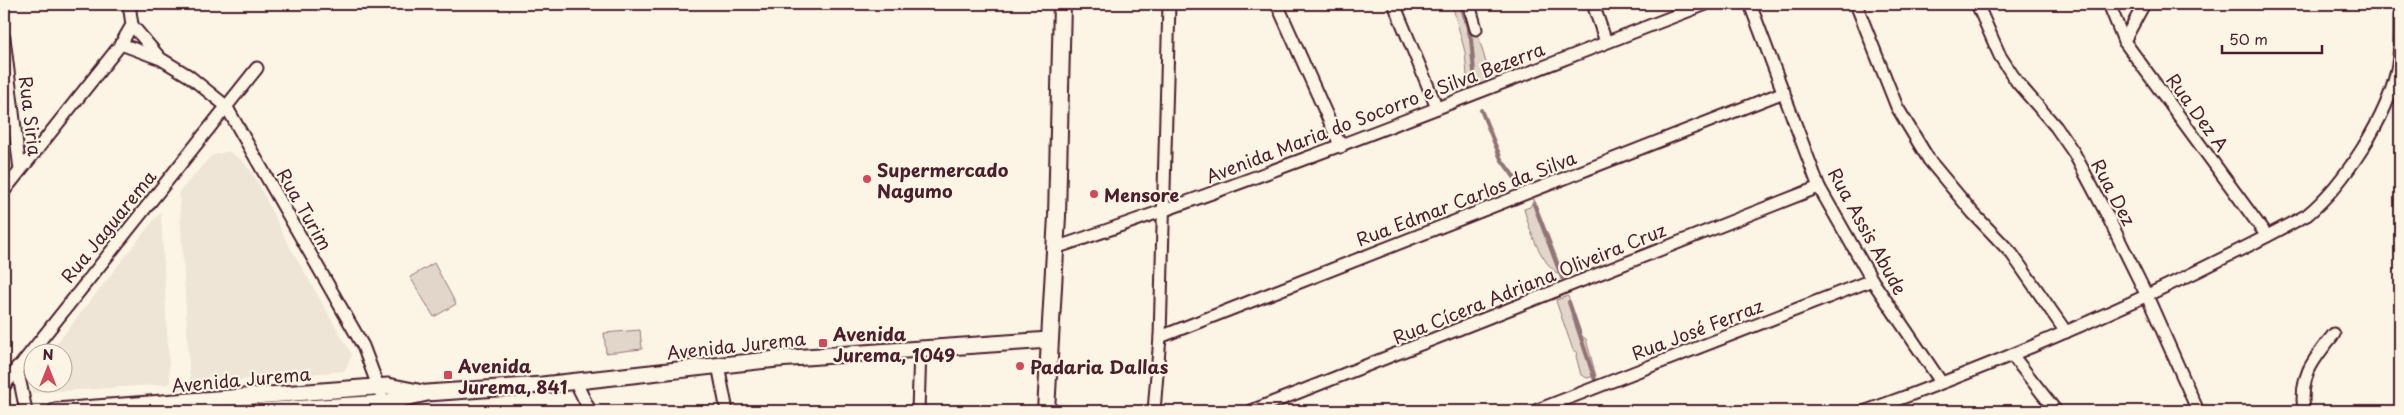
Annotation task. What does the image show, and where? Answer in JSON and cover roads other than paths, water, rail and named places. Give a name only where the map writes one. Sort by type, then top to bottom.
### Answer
[{"type":"main road","points":[[1046,411],[1055,248],[1062,4]]},
{"type":"street","points":[[4,191],[121,44],[132,25],[129,4]]},
{"type":"street","points":[[1154,411],[1160,337],[1170,4]]},
{"type":"street","points":[[1277,4],[1341,147]]},
{"type":"street","points":[[1394,4],[1436,108]]},
{"type":"street","points":[[1469,4],[1476,28]]},
{"type":"street","points":[[1593,4],[1606,42]]},
{"type":"street","name":"Rua Assis Abude","points":[[1750,4],[1819,187],[1872,280],[1941,382]]},
{"type":"street","points":[[1856,4],[1897,107],[1929,160],[1973,213],[2012,254],[2066,332]]},
{"type":"street","name":"Rua Dez","points":[[1977,4],[2000,56],[2017,82],[2056,127],[2074,153],[2148,296],[2198,411]]},
{"type":"street","name":"Rua Dez A","points":[[2109,4],[2124,41],[2268,236]]},
{"type":"street","points":[[2124,41],[2144,4]]},
{"type":"street","name":"Avenida Maria do Socorro e Silva Bezerra","points":[[1055,248],[1341,147],[1436,108],[1702,5]]},
{"type":"street","points":[[1866,411],[1893,407],[1941,382],[2012,355],[2148,296],[2268,236],[2307,214],[2326,199],[2364,146],[2386,101],[2397,70],[2400,15]]},
{"type":"street","name":"Rua Turim","points":[[132,25],[161,59]]},
{"type":"street","name":"Rua Siria","points":[[4,38],[20,170]]},
{"type":"street","name":"Rua Turim","points":[[121,44],[161,59],[189,76],[226,106],[363,346],[380,386],[383,403]]},
{"type":"street","name":"Rua Jaguarema","points":[[4,386],[17,367],[257,68]]},
{"type":"street","name":"Rua Edmar Carlos da Silva","points":[[1160,337],[1784,92]]},
{"type":"street","name":"Rua Cícera Adriana Oliveira Cruz","points":[[1251,411],[1819,187]]},
{"type":"street","name":"Rua José Ferraz","points":[[1535,411],[1872,280]]},
{"type":"street","points":[[2304,411],[2302,396],[2304,379],[2312,361],[2334,334]]},
{"type":"street","name":"Avenida Jurema","points":[[258,411],[383,403],[427,393],[575,381],[718,364],[1049,340]]},
{"type":"street","points":[[918,411],[920,349]]},
{"type":"street","points":[[2012,355],[2056,411]]},
{"type":"street","points":[[718,364],[727,411]]},
{"type":"street","points":[[17,367],[26,411]]},
{"type":"street","points":[[575,381],[590,411]]},
{"type":"street","name":"Avenida Jurema","points":[[56,411],[99,410],[380,386],[427,393]]},
{"type":"waterway","points":[[1461,4],[1471,39],[1475,83]]},
{"type":"waterway","points":[[1481,110],[1501,159],[1520,185]]},
{"type":"waterway","points":[[1534,204],[1562,278]]},
{"type":"waterway","points":[[1569,302],[1595,380]]},
{"type":"place","name":"Supermercado Nagumo","points":[[867,179]]},
{"type":"place","name":"Mensore","points":[[1094,194]]},
{"type":"place","name":"Avenida Jurema, 1049","points":[[823,343]]},
{"type":"place","name":"Padaria Dallas","points":[[1020,366]]},
{"type":"place","name":"Avenida Jurema, 841","points":[[448,375]]}]
